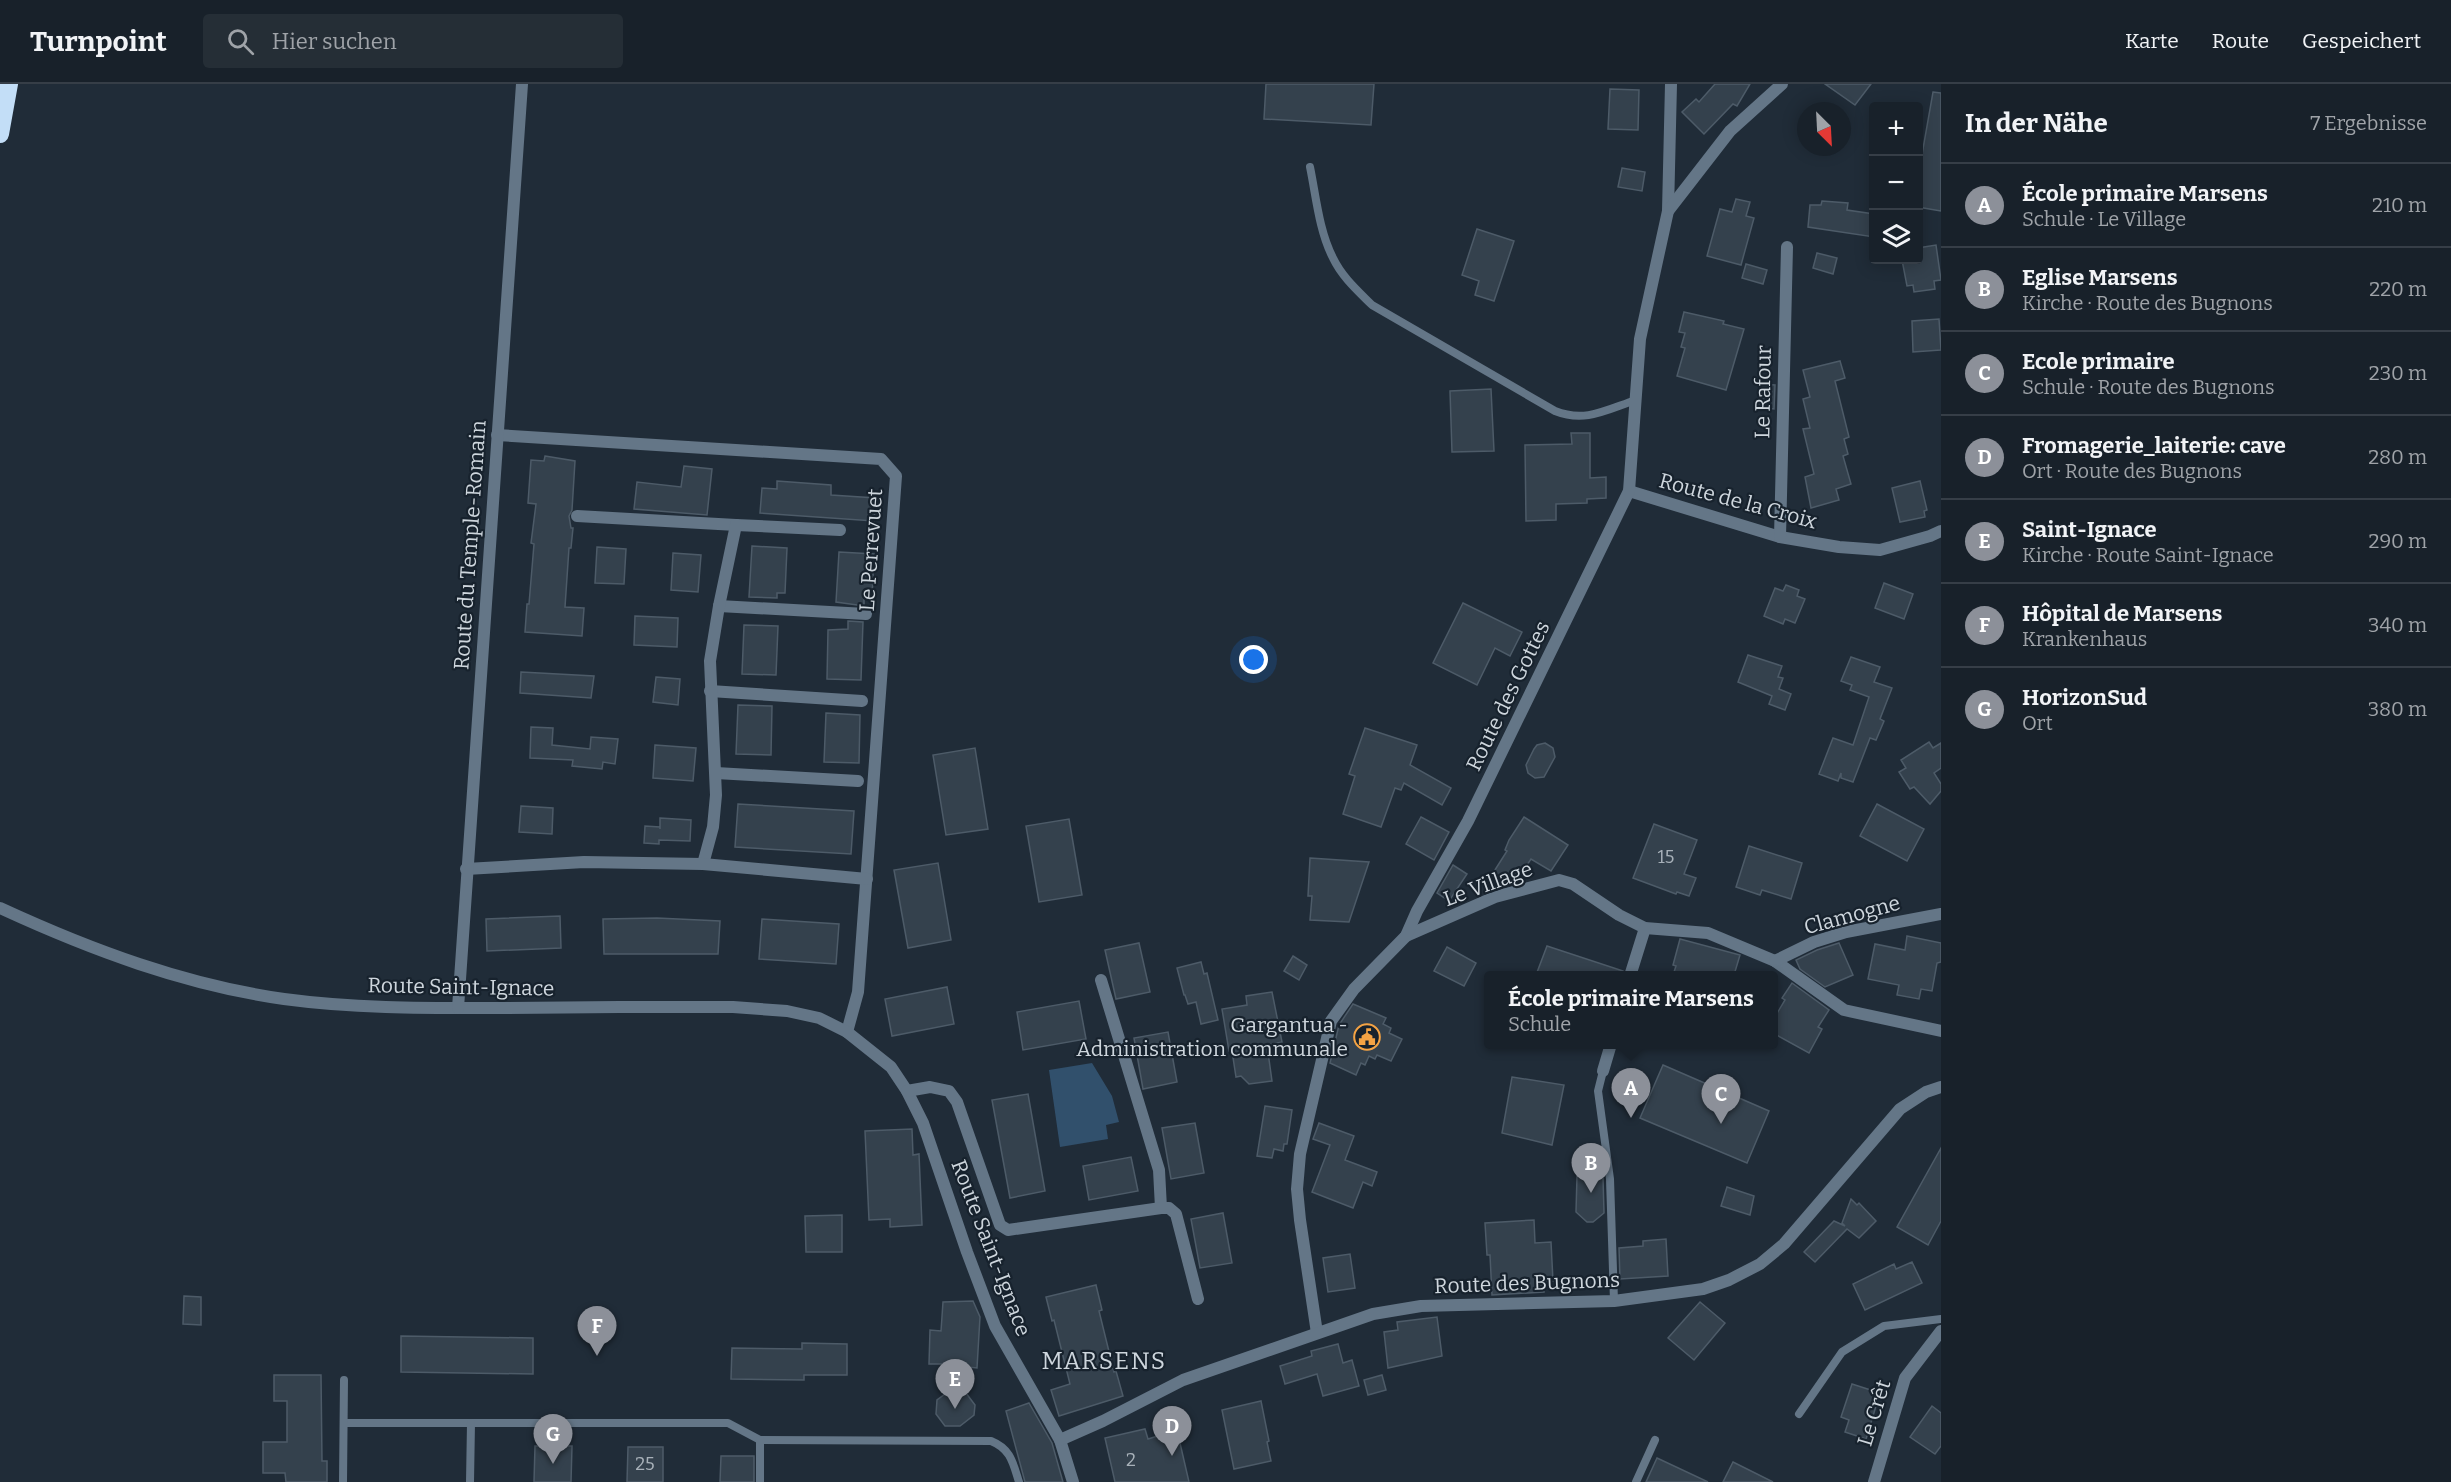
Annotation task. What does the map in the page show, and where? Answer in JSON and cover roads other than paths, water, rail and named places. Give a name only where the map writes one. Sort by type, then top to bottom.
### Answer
[{"type":"highway","points":[[0,134],[9,84]]},
{"type":"street","name":"Route du Temple-Romain","points":[[458,1008],[522,84]]},
{"type":"street","points":[[1668,211],[1671,84]]},
{"type":"street","name":"Route des Gottes","points":[[1317,1333],[1297,1189],[1300,1154],[1331,1021],[1354,989],[1406,936],[1417,911],[1468,821],[1629,491],[1640,339],[1668,211],[1730,131],[1782,84]]},
{"type":"street","name":"Le Rafour","points":[[1780,537],[1787,247]]},
{"type":"street","name":"Le Perrevuet","points":[[497,435],[881,459],[896,476],[858,992],[847,1032]]},
{"type":"street","name":"Route de la Croix","points":[[1629,491],[1780,537],[1839,548],[1880,550],[1941,531]]},
{"type":"street","points":[[577,516],[840,530]]},
{"type":"street","points":[[703,864],[713,827],[716,773],[710,661],[718,606],[736,525]]},
{"type":"street","points":[[718,606],[866,614]]},
{"type":"street","points":[[710,691],[862,701]]},
{"type":"street","points":[[716,773],[858,781]]},
{"type":"street","points":[[466,869],[584,862],[703,864],[867,879]]},
{"type":"street","name":"Le Village","points":[[1406,936],[1495,897],[1559,880],[1573,884],[1619,915],[1645,928],[1708,933],[1775,961],[1844,1010],[1941,1031]]},
{"type":"street","name":"Route Saint-Ignace","points":[[0,908],[88,947],[135,963],[233,989],[283,999],[333,1004],[458,1008],[733,1006],[787,1011],[819,1018],[847,1032],[891,1067],[907,1091],[923,1123],[995,1326],[1060,1440],[1072,1482]]},
{"type":"street","name":"Clamogne","points":[[1775,961],[1814,942],[1846,932],[1941,914]]},
{"type":"street","points":[[1631,971],[1645,928]]},
{"type":"street","points":[[1101,980],[1159,1170],[1161,1208],[1169,1208],[1176,1214],[1198,1299]]},
{"type":"street","points":[[1603,1071],[1610,1049]]},
{"type":"street","name":"Route Saint-Ignace","points":[[907,1091],[930,1087],[949,1091],[953,1096],[1000,1225],[1008,1230],[1161,1208]]},
{"type":"street","name":"Route des Bugnons","points":[[1060,1440],[1183,1380],[1373,1314],[1421,1306],[1614,1301],[1703,1288],[1730,1280],[1760,1264],[1784,1244],[1900,1109],[1926,1092],[1941,1087]]},
{"type":"street","name":"Le Crêt","points":[[1874,1482],[1905,1378],[1941,1331]]},
{"type":"lane","points":[[1310,167],[1324,233],[1333,259],[1352,286],[1372,305],[1555,411],[1571,417],[1591,415],[1636,400]]},
{"type":"lane","points":[[1603,1071],[1598,1091],[1610,1179],[1614,1301]]},
{"type":"lane","points":[[1799,1414],[1842,1352],[1884,1326],[1941,1319]]},
{"type":"lane","points":[[343,1482],[344,1380]]},
{"type":"lane","points":[[344,1423],[728,1423],[760,1440],[991,1441],[1004,1446],[1019,1482]]},
{"type":"lane","points":[[470,1482],[471,1423]]},
{"type":"lane","points":[[760,1440],[760,1482]]},
{"type":"lane","points":[[1636,1482],[1655,1440]]},
{"type":"place","name":"Gargantua - Administration communale","points":[[1367,1037]]},
{"type":"place","name":"École primaire Marsens","points":[[1631,1118]]},
{"type":"place","name":"Ecole primaire","points":[[1721,1124]]},
{"type":"place","name":"Eglise Marsens","points":[[1591,1193]]},
{"type":"place","name":"Hôpital de Marsens","points":[[597,1356]]},
{"type":"place","name":"Saint-Ignace","points":[[955,1409]]},
{"type":"place","name":"Fromagerie_laiterie: cave","points":[[1172,1456]]},
{"type":"place","name":"HorizonSud","points":[[553,1464]]},
{"type":"district","name":"MARSENS","points":[[1104,1361]]}]
